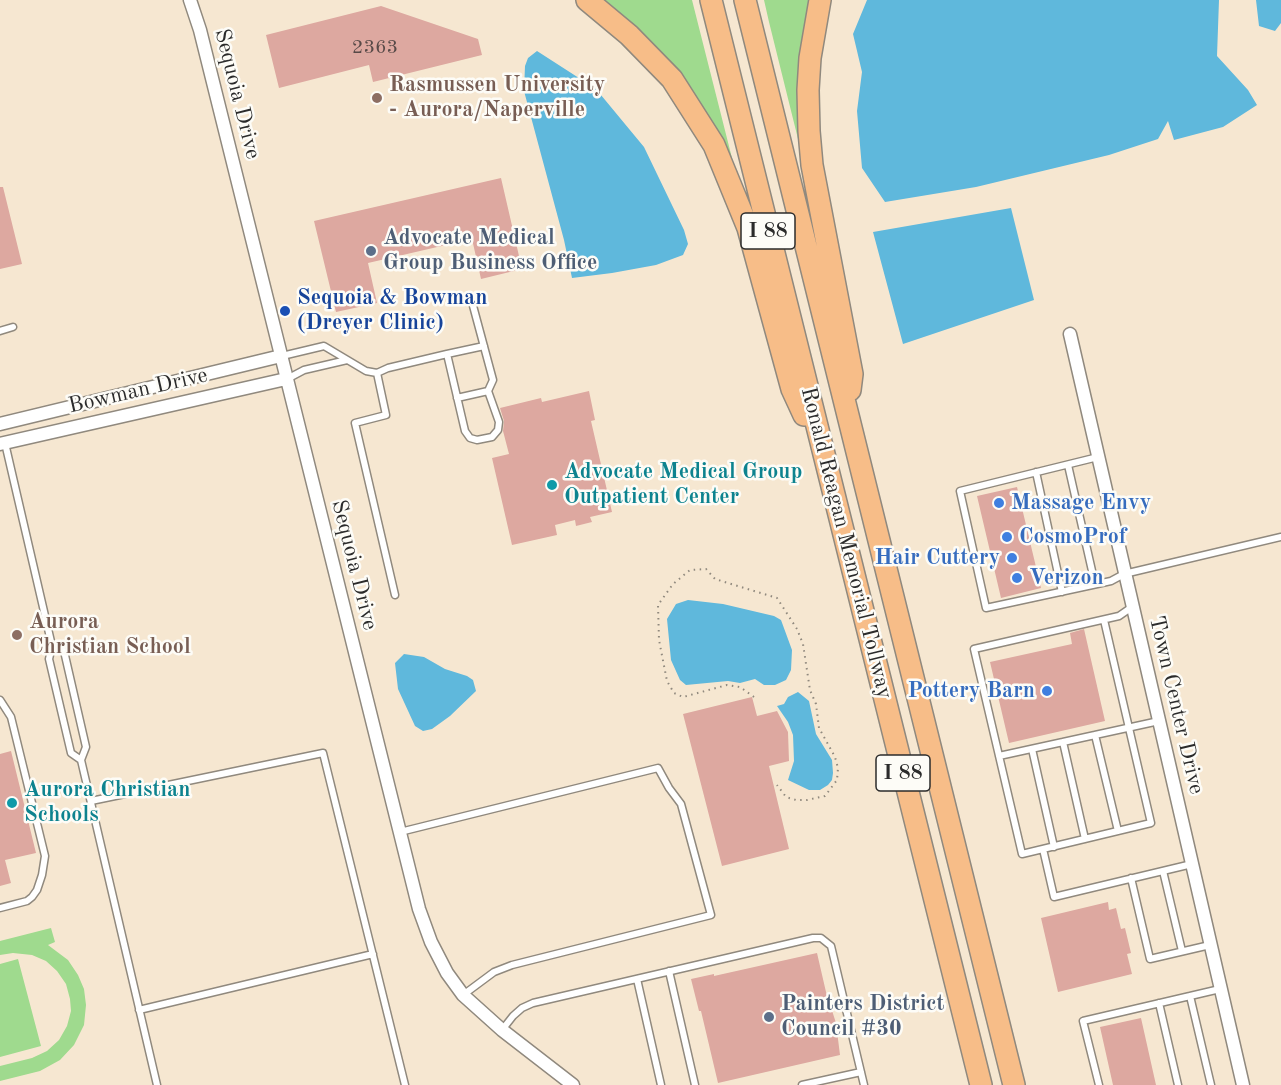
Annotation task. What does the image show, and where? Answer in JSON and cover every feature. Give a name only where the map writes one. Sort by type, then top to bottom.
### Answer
[{"type":"highway","points":[[587,0],[629,34],[672,79],[714,145],[748,228],[792,389],[825,462]]},
{"type":"highway","name":"Ronald Reagan Memorial Tollway","points":[[711,0],[981,1085]]},
{"type":"highway","name":"Ronald Reagan Memorial Tollway","points":[[745,0],[1014,1085]]},
{"type":"highway","points":[[820,0],[810,58],[809,131],[812,165],[852,374],[847,414]]},
{"type":"street","name":"Sequoia Drive","points":[[189,0],[201,30],[419,909],[431,942],[447,973],[463,995],[502,1030],[573,1085]]},
{"type":"street","name":"Town Center Drive","points":[[1070,334],[1243,1085]]},
{"type":"street","name":"Bowman Drive","points":[[0,424],[281,356]]},
{"type":"street","name":"Bowman Drive","points":[[2,444],[286,379]]},
{"type":"lane","points":[[447,354],[465,431],[470,438],[477,440],[492,437],[498,430],[499,422],[488,391],[493,380],[472,302]]},
{"type":"lane","points":[[0,331],[14,327]]},
{"type":"lane","points":[[281,356],[324,346],[366,371],[377,373],[388,368],[484,346]]},
{"type":"lane","points":[[286,379],[304,370],[347,360]]},
{"type":"lane","points":[[377,373],[386,415],[355,423],[395,596]]},
{"type":"lane","points":[[457,398],[488,391]]},
{"type":"lane","points":[[2,444],[52,646],[49,658],[71,753],[81,760]]},
{"type":"lane","points":[[1098,457],[960,491],[986,608],[1111,581],[1124,574],[1281,537]]},
{"type":"lane","points":[[1068,465],[1095,584]]},
{"type":"lane","points":[[1036,472],[1062,591]]},
{"type":"lane","points":[[1104,620],[1151,824],[1022,854],[974,649],[1104,620],[1119,616],[1132,607]]},
{"type":"lane","points":[[52,646],[64,651],[86,747],[81,760],[157,1085]]},
{"type":"lane","points":[[0,702],[11,717],[45,856],[40,882],[32,897],[27,901],[0,908]]},
{"type":"lane","points":[[999,756],[1159,721]]},
{"type":"lane","points":[[1095,735],[1118,831]]},
{"type":"lane","points":[[1063,742],[1085,839]]},
{"type":"lane","points":[[1032,749],[1054,847]]},
{"type":"lane","points":[[91,801],[324,753],[405,1085]]},
{"type":"lane","points":[[399,832],[658,768],[681,804],[711,915],[512,965],[494,972],[463,995]]},
{"type":"lane","points":[[1043,849],[1054,897],[1192,864]]},
{"type":"lane","points":[[1163,871],[1182,951]]},
{"type":"lane","points":[[1131,878],[1150,959],[1211,945]]},
{"type":"lane","points":[[502,1030],[522,1008],[533,1003],[821,938],[831,946],[864,1085]]},
{"type":"lane","points":[[140,1011],[373,954]]},
{"type":"lane","points":[[669,972],[695,1085]]},
{"type":"lane","points":[[638,979],[661,1085]]},
{"type":"lane","points":[[1099,1085],[1083,1021],[1221,989]]},
{"type":"lane","points":[[1190,996],[1211,1085]]},
{"type":"lane","points":[[1159,1003],[1178,1085]]},
{"type":"lane","points":[[802,1085],[861,1072]]},
{"type":"path","points":[[754,697],[740,687],[727,685],[683,697],[674,693],[667,681],[658,640],[658,605],[673,584],[690,570],[706,569],[715,579],[777,598],[797,629],[810,690],[816,704],[819,728],[835,757],[838,768],[837,780],[825,796],[807,800],[786,797],[777,785]]},
{"type":"green space","points":[[602,0],[692,0],[734,166],[657,49]]},
{"type":"green space","points":[[764,0],[811,0],[801,151],[769,22]]},
{"type":"green space","points":[[51,928],[55,942],[48,945],[68,960],[84,989],[86,1005],[84,1025],[74,1045],[60,1060],[40,1071],[0,1081],[0,1066],[32,1058],[47,1051],[59,1040],[67,1026],[71,1011],[70,999],[66,984],[57,971],[46,961],[32,955],[13,953],[0,955],[0,941]]},
{"type":"green space","points":[[18,959],[41,1046],[0,1057],[0,964]]},
{"type":"water","points":[[867,0],[1219,0],[1217,56],[1248,90],[1257,105],[1223,127],[1174,140],[1168,121],[1158,139],[1109,155],[976,187],[885,202],[862,168],[857,111],[862,72],[853,34]]},
{"type":"water","points":[[1256,0],[1281,0],[1281,23],[1275,31],[1259,26]]},
{"type":"water","points":[[537,51],[596,89],[644,147],[684,230],[688,244],[683,255],[656,265],[572,278],[524,91],[525,66],[528,58]]},
{"type":"water","points":[[1011,208],[1034,300],[903,344],[873,232]]},
{"type":"water","points":[[688,600],[723,604],[774,616],[781,620],[792,650],[791,670],[786,680],[775,685],[764,685],[755,679],[740,683],[728,681],[686,685],[680,680],[671,660],[667,619],[676,604]]},
{"type":"water","points":[[404,654],[424,657],[445,669],[467,676],[473,680],[476,691],[450,716],[432,729],[423,731],[415,726],[398,689],[395,663]]},
{"type":"water","points":[[798,692],[809,701],[816,734],[832,760],[832,780],[820,790],[809,790],[788,780],[794,761],[793,735],[788,722],[777,706],[784,704],[788,697]]},
{"type":"building","points":[[381,6],[478,39],[482,55],[373,82],[369,65],[279,88],[266,35]]},
{"type":"building","name":"Advocate Medical Group Business Office","points":[[501,178],[522,269],[481,279],[472,239],[368,263],[377,303],[336,312],[314,221]]},
{"type":"building","points":[[0,187],[3,187],[22,264],[0,269]]},
{"type":"building","name":"Advocate Medical Group Outpatient Center","points":[[589,391],[595,420],[591,421],[612,512],[590,517],[592,522],[576,526],[575,520],[555,525],[557,535],[512,545],[492,458],[509,454],[500,408],[541,398],[542,402]]},
{"type":"building","points":[[1017,487],[1041,588],[1001,598],[977,496]]},
{"type":"building","name":"Pottery Barn","points":[[1084,629],[1105,721],[1009,743],[990,662],[1072,644],[1070,633]]},
{"type":"building","points":[[752,697],[757,716],[777,711],[788,732],[789,761],[769,766],[789,849],[722,866],[683,714]]},
{"type":"building","name":"Aurora Christian Schools","points":[[11,751],[36,853],[5,860],[11,883],[0,886],[0,754]]},
{"type":"building","points":[[1108,902],[1109,910],[1116,908],[1121,929],[1125,928],[1131,953],[1127,954],[1132,974],[1058,992],[1041,918]]},
{"type":"building","name":"Painters District Council #30","points":[[817,953],[836,1023],[840,1055],[718,1083],[691,979]]},
{"type":"building","points":[[1141,1018],[1156,1085],[1113,1085],[1100,1027]]},
{"type":"place","name":"Rasmussen University - Aurora/Naperville","points":[[377,98]]},
{"type":"place","name":"Advocate Medical Group Business Office","points":[[371,251]]},
{"type":"place","name":"Sequoia & Bowman (Dreyer Clinic)","points":[[285,311]]},
{"type":"place","name":"Advocate Medical Group Outpatient Center","points":[[552,485]]},
{"type":"place","name":"Massage Envy","points":[[999,503]]},
{"type":"place","name":"CosmoProf","points":[[1007,537]]},
{"type":"place","name":"Hair Cuttery","points":[[1012,558]]},
{"type":"place","name":"Verizon","points":[[1017,578]]},
{"type":"place","name":"Aurora Christian School","points":[[17,635]]},
{"type":"place","name":"Pottery Barn","points":[[1047,691]]},
{"type":"place","name":"Aurora Christian Schools","points":[[12,803]]},
{"type":"place","name":"Painters District Council #30","points":[[769,1017]]}]
